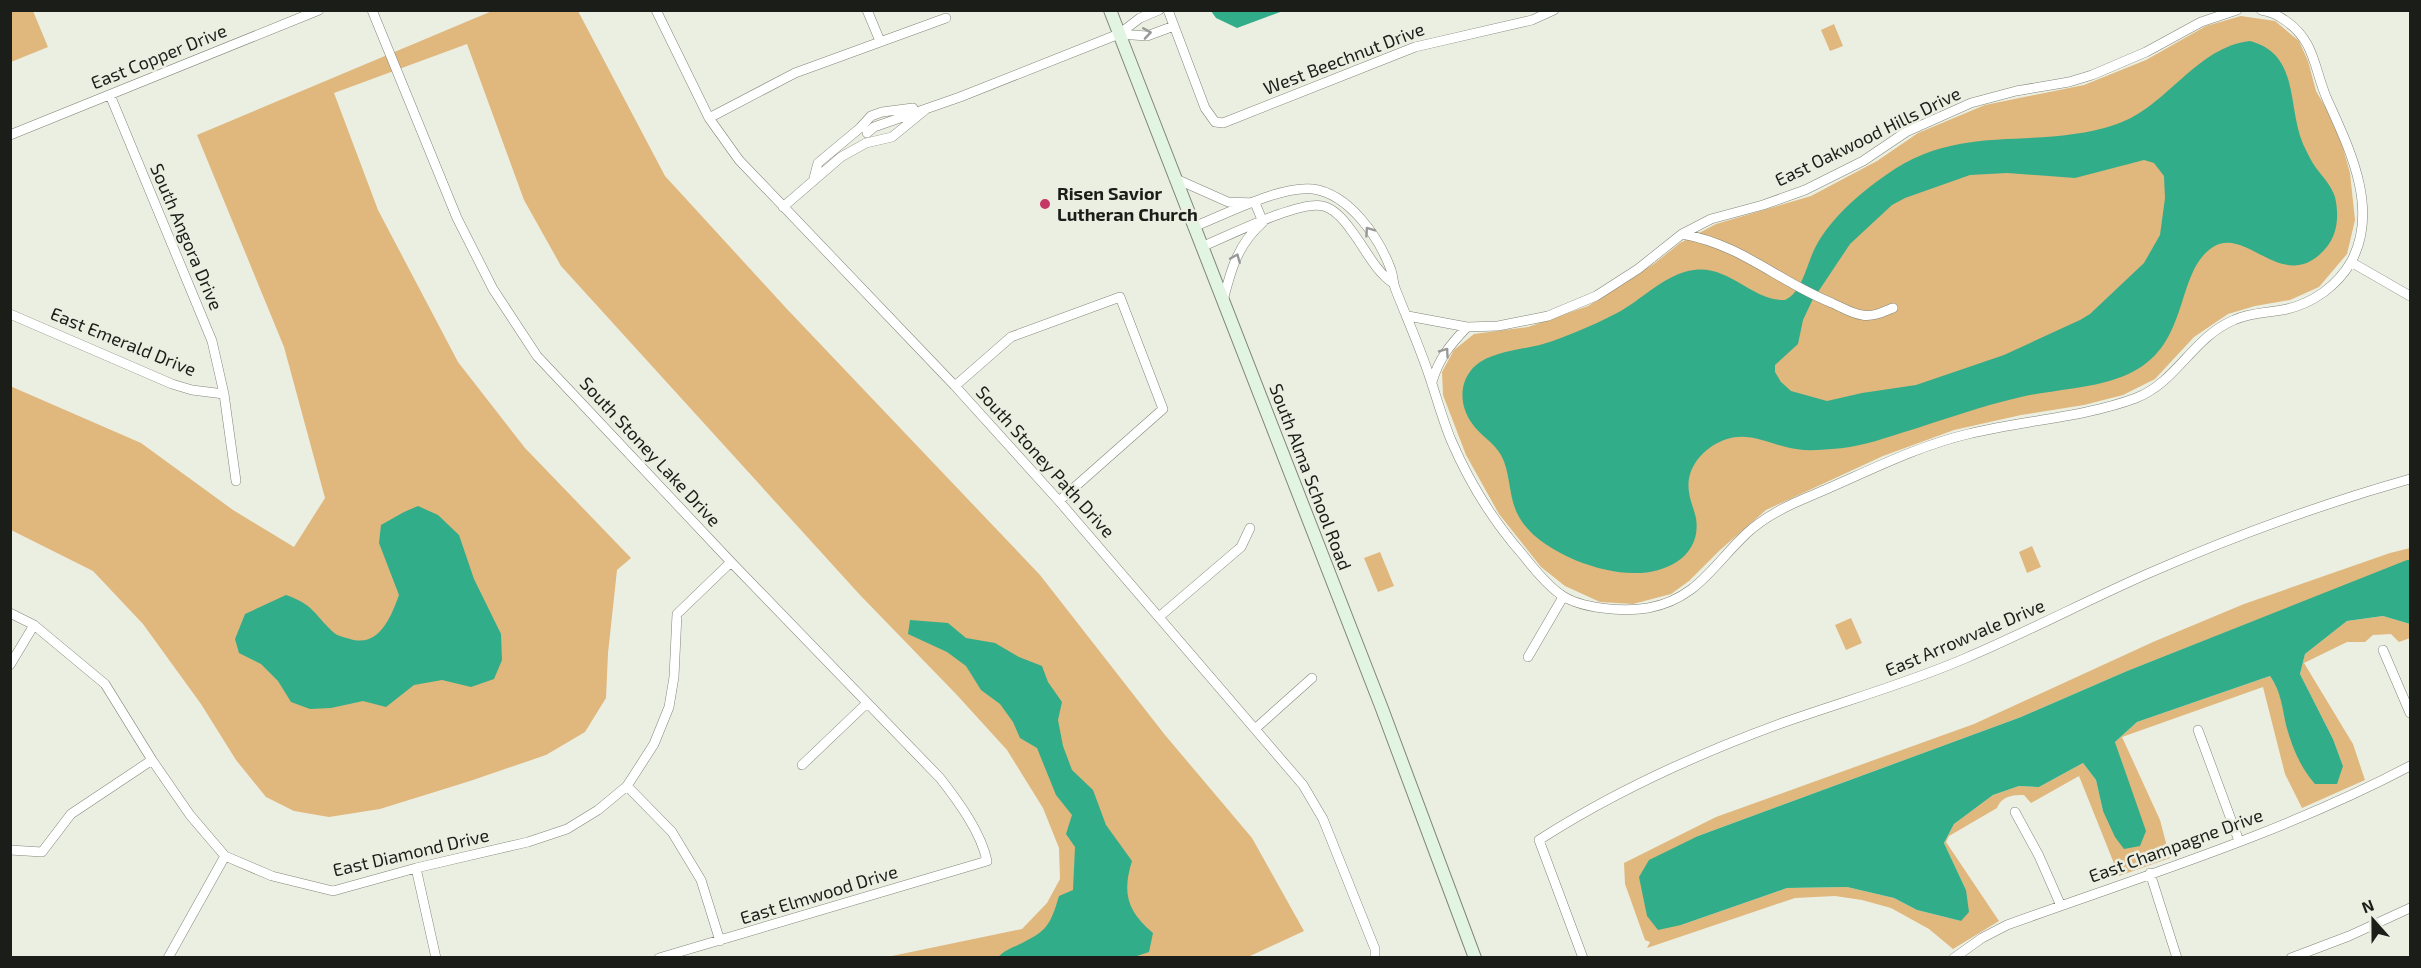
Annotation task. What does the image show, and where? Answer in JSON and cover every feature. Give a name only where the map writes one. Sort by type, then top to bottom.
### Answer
[{"type":"main road","name":"South Alma School Road","points":[[1110,10],[1381,706],[1475,957]]},
{"type":"street","name":"East Copper Drive","points":[[10,135],[319,10]]},
{"type":"street","name":"South Stoney Lake Drive","points":[[372,10],[458,218],[493,289],[537,357],[940,778],[954,796],[984,848],[987,861]]},
{"type":"street","name":"South Stoney Path Drive","points":[[656,10],[709,118],[739,160],[955,386],[1059,501],[1302,785],[1323,819],[1375,949],[1375,957]]},
{"type":"street","points":[[867,10],[880,41]]},
{"type":"street","points":[[783,207],[874,127],[1119,34],[1140,18],[1159,10]]},
{"type":"street","points":[[1119,34],[1147,36],[1174,26],[1168,10]]},
{"type":"street","name":"West Beechnut Drive","points":[[1174,26],[1205,108],[1215,122],[1223,123],[1415,47],[1532,20],[1554,10]]},
{"type":"street","name":"East Oakwood Hills Drive","points":[[1408,316],[1467,327],[1498,326],[1548,316],[1596,296],[1638,269],[1682,234],[1711,219],[1763,205],[1805,190],[1863,161],[1906,132],[1971,103],[2092,75],[2146,52],[2201,21],[2237,10]]},
{"type":"street","points":[[1193,227],[1291,189],[1314,189],[1337,197],[1354,211],[1374,237],[1391,269],[1393,284],[1408,316],[1453,445],[1468,477],[1500,529],[1540,576],[1563,597],[1609,610],[1652,608],[1690,591],[1710,574],[1750,530],[1772,514],[1907,454],[1965,435],[2018,423],[2083,414],[2139,397],[2156,388],[2177,369],[2207,335],[2232,320],[2258,312],[2284,309],[2304,303],[2334,284],[2351,262],[2362,223],[2355,162],[2322,88],[2306,40],[2296,28],[2273,11],[2261,10]]},
{"type":"street","points":[[709,118],[795,74],[946,18]]},
{"type":"street","name":"South Angora Drive","points":[[110,95],[212,341],[224,394],[236,481]]},
{"type":"street","points":[[814,178],[818,164],[850,136],[866,134],[892,137],[927,108]]},
{"type":"street","points":[[1174,178],[1228,202],[1255,203]]},
{"type":"street","points":[[1305,189],[1307,206]]},
{"type":"street","points":[[1255,203],[1263,222]]},
{"type":"street","points":[[1201,247],[1307,206],[1323,206],[1340,216],[1366,249],[1381,275],[1393,284]]},
{"type":"street","points":[[1223,303],[1231,269],[1241,246],[1263,222]]},
{"type":"street","points":[[1682,234],[1706,238],[1741,253],[1818,297],[1860,315],[1876,315],[1893,308]]},
{"type":"street","points":[[2351,262],[2410,296]]},
{"type":"street","points":[[955,386],[1011,337],[1120,297],[1163,409],[1059,501]]},
{"type":"street","name":"East Emerald Drive","points":[[10,314],[172,384],[192,390],[224,394]]},
{"type":"street","points":[[1432,383],[1437,365],[1445,350],[1467,327]]},
{"type":"street","name":"East Arrowvale Drive","points":[[1582,957],[1539,840],[1574,818],[1637,784],[1721,747],[1965,659],[2148,574],[2211,548],[2292,518],[2410,479]]},
{"type":"street","points":[[1159,617],[1241,547],[1251,528]]},
{"type":"street","name":"East Diamond Drive","points":[[10,613],[34,625],[105,684],[152,760],[190,815],[225,856],[272,876],[333,891],[416,868],[528,842],[567,829],[598,810],[627,786],[654,744],[669,707],[674,677],[677,614],[731,562]]},
{"type":"street","points":[[1528,657],[1563,597]]},
{"type":"street","points":[[10,665],[34,625]]},
{"type":"street","points":[[2383,650],[2410,713]]},
{"type":"street","points":[[1256,729],[1312,678]]},
{"type":"street","points":[[802,765],[867,703]]},
{"type":"street","points":[[2198,730],[2239,842]]},
{"type":"street","points":[[10,850],[42,852],[70,814],[152,760]]},
{"type":"street","name":"East Champagne Drive","points":[[1954,957],[2007,925],[2239,842],[2354,795],[2410,766]]},
{"type":"street","points":[[627,786],[672,832],[678,842],[700,880],[720,941]]},
{"type":"street","points":[[2015,812],[2039,856],[2061,906]]},
{"type":"street","points":[[168,957],[225,856]]},
{"type":"street","name":"East Elmwood Drive","points":[[659,957],[987,861]]},
{"type":"street","points":[[416,868],[436,957]]},
{"type":"street","points":[[2150,873],[2177,957]]},
{"type":"street","points":[[2290,957],[2349,936],[2410,908]]},
{"type":"shaded area","points":[[13,10],[33,11],[48,47],[11,62],[10,12]]},
{"type":"shaded area","points":[[492,11],[578,11],[665,176],[786,308],[1040,575],[1165,735],[1252,838],[1304,931],[1248,957],[887,957],[1022,929],[1047,903],[1060,879],[1059,848],[1043,808],[1007,750],[860,595],[561,266],[524,200],[467,44],[334,93],[378,210],[458,362],[525,448],[631,558],[617,570],[608,653],[606,698],[585,732],[546,755],[380,809],[329,817],[294,811],[266,797],[236,760],[201,704],[143,624],[93,571],[11,530],[10,386],[141,443],[233,510],[294,547],[325,498],[284,347],[197,135]]},
{"type":"shaded area","points":[[1211,11],[1283,11],[1237,28],[1216,18]]},
{"type":"shaded area","points":[[2241,16],[2275,21],[2299,41],[2308,61],[2316,91],[2337,127],[2350,173],[2355,220],[2347,254],[2319,287],[2290,300],[2255,306],[2228,314],[2194,337],[2155,379],[2123,395],[2084,405],[2021,415],[1954,430],[1883,456],[1766,510],[1689,581],[1671,594],[1633,604],[1600,602],[1565,586],[1541,567],[1499,514],[1466,455],[1443,395],[1442,372],[1454,350],[1474,334],[1528,327],[1588,306],[1655,263],[1680,243],[1716,224],[1811,196],[1877,161],[1918,133],[1985,105],[2084,85],[2146,60],[2206,26]]},
{"type":"shaded area","points":[[1834,24],[1843,46],[1830,51],[1821,30]]},
{"type":"shaded area","points":[[2250,41],[2266,48],[2277,57],[2285,69],[2303,144],[2335,197],[2337,217],[2333,237],[2326,248],[2310,261],[2295,265],[2281,263],[2239,245],[2226,243],[2213,247],[2202,257],[2193,271],[2175,321],[2156,354],[2141,367],[2113,380],[2006,401],[1850,447],[1800,450],[1745,437],[1719,442],[1704,452],[1690,474],[1689,492],[1696,518],[1693,543],[1679,560],[1658,570],[1618,572],[1585,564],[1552,548],[1526,527],[1515,508],[1501,455],[1474,427],[1464,408],[1462,393],[1466,379],[1475,366],[1482,361],[1498,354],[1547,343],[1602,321],[1626,308],[1664,281],[1684,272],[1707,270],[1718,273],[1762,295],[1785,300],[1800,284],[1816,246],[1838,216],[1876,182],[1914,158],[1971,142],[2057,136],[2087,132],[2117,124],[2151,105],[2213,54]],"holes":[[[2144,160],[2154,163],[2164,176],[2165,198],[2160,235],[2144,263],[2090,314],[2080,320],[2004,355],[1916,385],[1827,401],[1791,391],[1781,382],[1775,372],[1775,365],[1798,344],[1803,320],[1812,301],[1850,244],[1892,205],[1905,198],[1970,175],[2007,173],[2075,178]]]},
{"type":"shaded area","points":[[418,506],[438,515],[459,535],[474,579],[501,634],[502,660],[494,679],[471,687],[442,680],[414,685],[386,707],[363,701],[331,708],[310,709],[291,702],[278,681],[261,664],[239,653],[235,639],[245,614],[286,595],[308,606],[333,632],[339,635],[360,641],[376,635],[388,621],[399,595],[379,543],[381,525]]},
{"type":"shaded area","points":[[2032,546],[2041,567],[2027,573],[2019,552]]},
{"type":"shaded area","points":[[2410,548],[2410,560],[2127,671],[2021,717],[1698,836],[1681,925],[1787,888],[1847,887],[1894,898],[1917,910],[1961,921],[1966,890],[1944,843],[1954,824],[1993,795],[2019,786],[2039,787],[2083,763],[2096,780],[2103,811],[2145,831],[2115,742],[2137,722],[2270,676],[2279,690],[2287,727],[2343,766],[2333,739],[2300,674],[2305,654],[2347,621],[2383,616],[2410,624],[2410,638],[2399,642],[2391,634],[2373,635],[2365,642],[2347,642],[2304,663],[2353,744],[2365,780],[2302,808],[2285,774],[2263,687],[2122,737],[2160,820],[2170,858],[2119,876],[2079,776],[2031,803],[2024,795],[2008,797],[1997,808],[1949,836],[1946,842],[1999,921],[1953,949],[1929,929],[1891,908],[1835,896],[1795,898],[1647,948],[1650,942],[1645,940],[1625,884],[1624,863],[1716,817],[1974,724],[2153,642],[2244,604]]},
{"type":"shaded area","points":[[1380,552],[1394,586],[1378,592],[1364,558]]},
{"type":"shaded area","points":[[2410,560],[2410,624],[2383,616],[2347,621],[2305,654],[2300,674],[2333,739],[2343,766],[2337,784],[2315,784],[2305,771],[2291,741],[2279,693],[2270,676],[2137,722],[2115,742],[2146,831],[2140,846],[2124,849],[2115,837],[2103,811],[2096,780],[2083,763],[2039,787],[2019,786],[1993,795],[1954,824],[1944,843],[1966,890],[1969,912],[1961,921],[1917,910],[1894,898],[1847,887],[1787,888],[1681,925],[1658,930],[1647,916],[1639,877],[1649,860],[1698,836],[2021,717],[2127,671]]},
{"type":"shaded area","points":[[1851,618],[1862,643],[1846,650],[1835,625]]},
{"type":"shaded area","points":[[910,620],[948,623],[966,638],[995,643],[1019,657],[1042,666],[1048,682],[1062,702],[1058,720],[1063,746],[1072,770],[1093,790],[1106,825],[1132,861],[1127,892],[1137,917],[1153,933],[1149,952],[1131,958],[998,957],[1041,931],[1050,921],[1059,896],[1073,890],[1075,847],[1066,834],[1072,815],[1056,795],[1037,748],[1020,738],[1013,722],[1000,704],[981,690],[966,666],[947,652],[908,634]]},
{"type":"place","name":"Risen Savior Lutheran Church","points":[[1045,204]]}]
